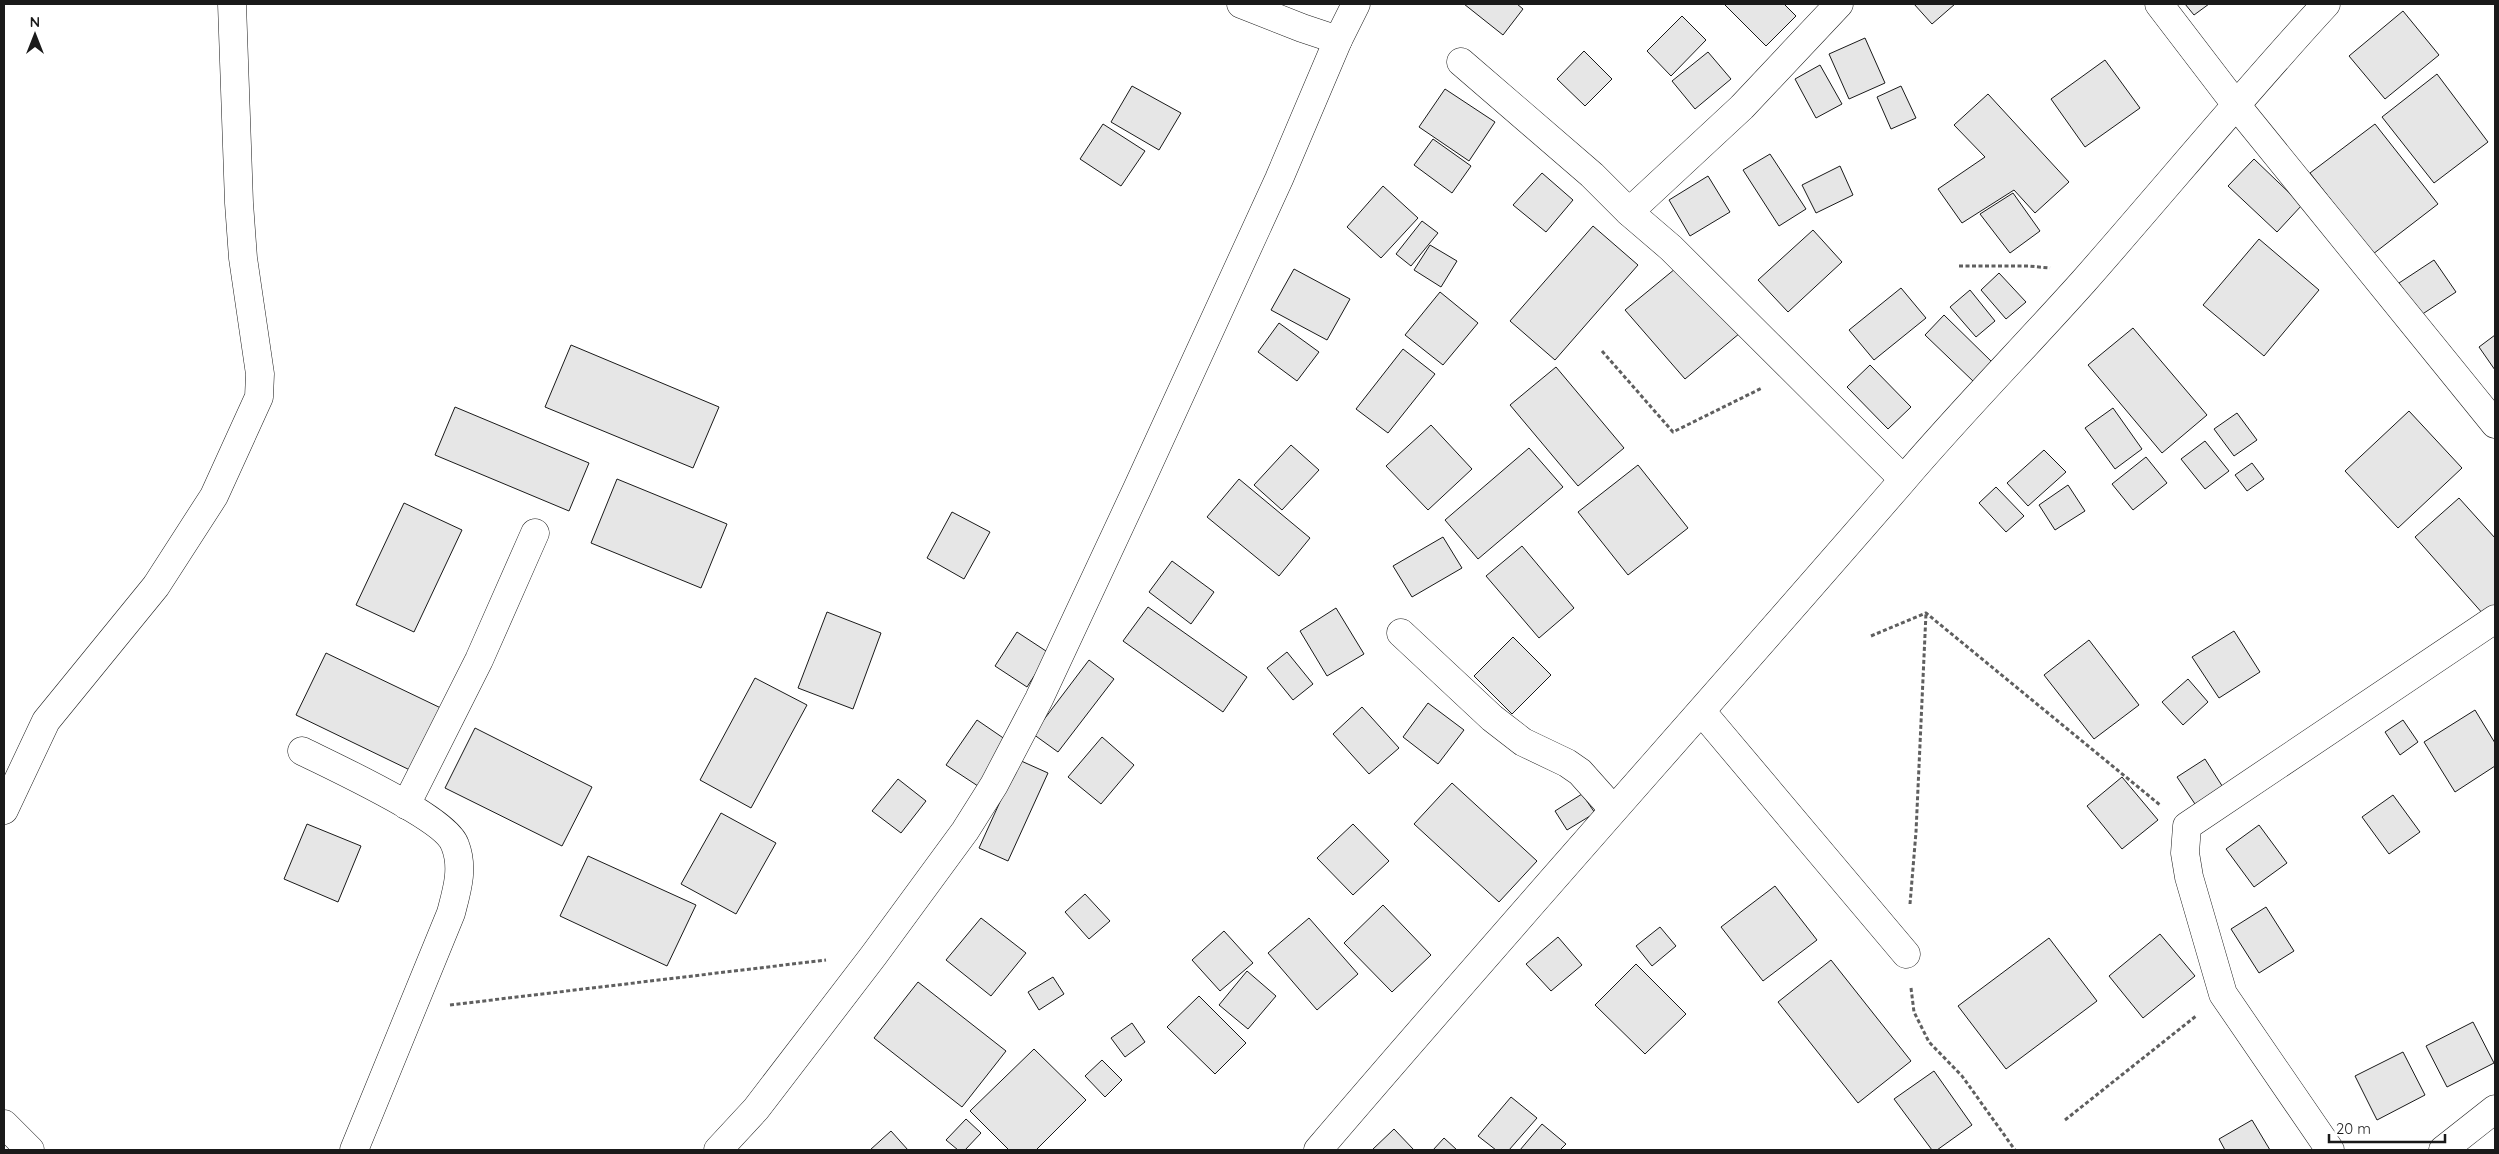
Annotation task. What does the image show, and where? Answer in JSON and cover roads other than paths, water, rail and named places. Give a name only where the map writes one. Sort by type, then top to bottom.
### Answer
[{"type":"street","points":[[4,810],[46,721],[156,586],[214,496],[258,397],[260,374],[243,258],[239,203],[232,4]]},
{"type":"street","points":[[1241,4],[1338,40]]},
{"type":"street","points":[[718,1150],[756,1109],[874,955],[964,831],[994,785],[1018,740],[1247,250],[1338,40],[1356,4]]},
{"type":"street","points":[[1629,212],[1742,107],[1839,4]]},
{"type":"street","points":[[2159,4],[2237,106],[2495,424]]},
{"type":"street","points":[[1318,1150],[1612,809],[1702,712],[1810,586],[1857,535],[1903,479],[2086,279],[2326,4]]},
{"type":"street","points":[[1461,62],[1592,175],[1629,212],[1671,248],[1903,479]]},
{"type":"street","points":[[406,805],[479,660],[535,533]]},
{"type":"street","points":[[2330,1150],[2223,994],[2189,877],[2185,853],[2187,826],[2495,619]]},
{"type":"street","points":[[1401,633],[1492,718],[1523,742],[1568,763],[1580,772],[1612,809]]},
{"type":"street","points":[[1702,712],[1906,954]]},
{"type":"street","points":[[302,751],[406,805],[446,830],[455,843],[459,861],[459,882],[451,912],[354,1150]]},
{"type":"street","points":[[2443,1150],[2495,1109]]},
{"type":"street","points":[[4,1124],[30,1150]]}]
